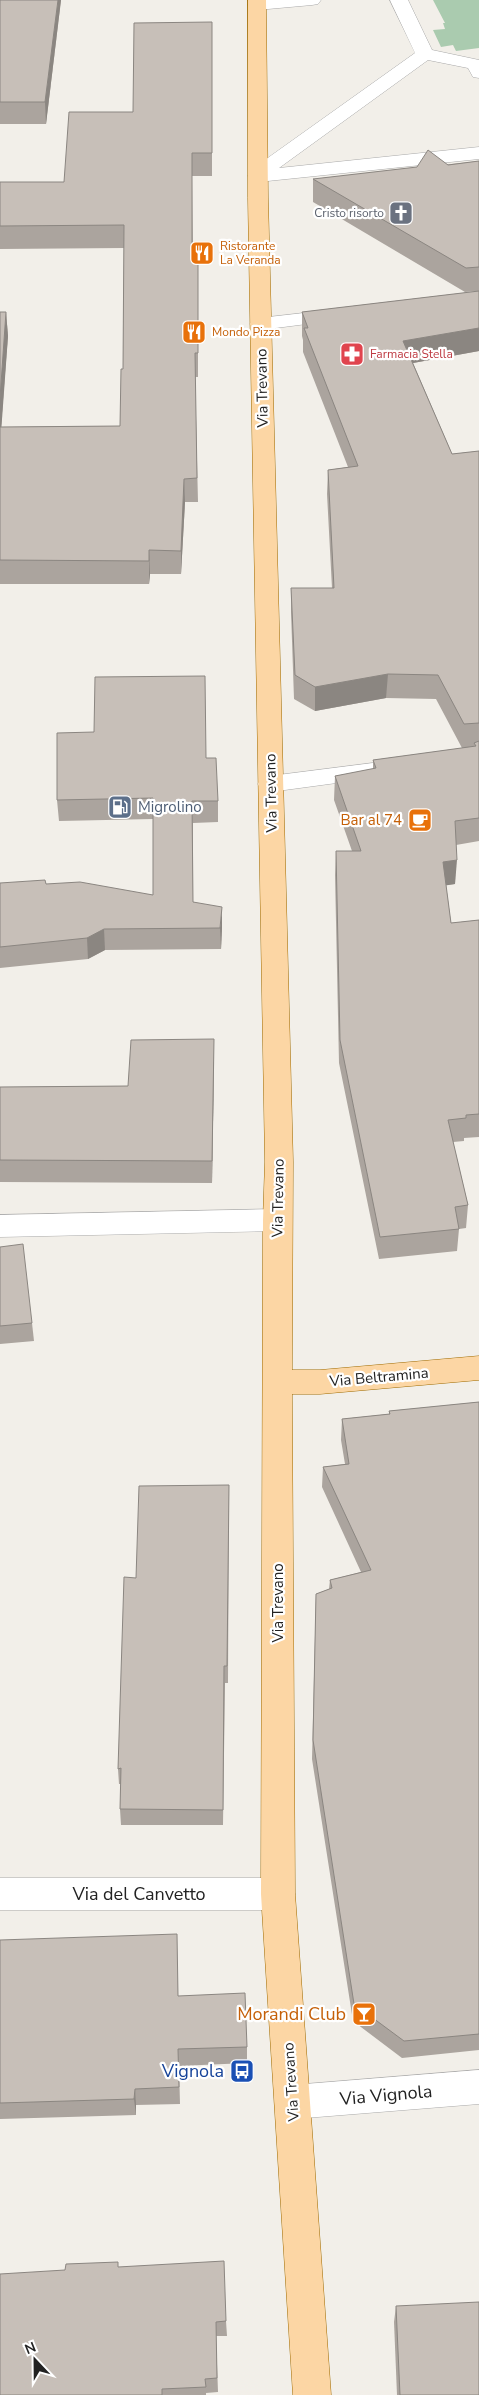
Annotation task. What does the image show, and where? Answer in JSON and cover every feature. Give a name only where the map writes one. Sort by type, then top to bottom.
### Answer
[{"type":"main road","name":"Via Trevano","points":[[257,3],[260,324],[279,1162],[277,1220],[279,1382],[278,1894],[312,2395]]},
{"type":"main road","name":"Via Beltramina","points":[[279,1382],[320,1382],[479,1368]]},
{"type":"street","points":[[257,3],[312,0]]},
{"type":"street","points":[[399,0],[426,54]]},
{"type":"street","points":[[258,175],[426,54],[475,64],[479,73]]},
{"type":"street","points":[[258,175],[479,153]]},
{"type":"street","points":[[260,324],[360,312]]},
{"type":"street","points":[[270,784],[393,768]]},
{"type":"street","points":[[0,1226],[277,1220]]},
{"type":"street","name":"Via del Canvetto","points":[[0,1894],[278,1894]]},
{"type":"street","name":"Via Vignola","points":[[293,2102],[479,2087]]},
{"type":"green space","points":[[433,0],[479,0],[479,48],[456,51],[453,45],[441,47],[433,30],[445,29],[443,23],[445,23]]},
{"type":"building","points":[[0,0],[58,0],[45,102],[0,102]]},
{"type":"building","points":[[212,22],[212,153],[192,153],[192,252],[198,252],[198,353],[195,353],[197,478],[184,479],[181,551],[149,550],[149,561],[0,560],[0,427],[120,426],[121,369],[123,369],[124,225],[0,226],[0,182],[64,182],[69,112],[133,112],[134,23]]},
{"type":"building","name":"Cristo risorto","points":[[428,150],[448,165],[479,161],[479,267],[466,268],[313,179],[417,167]]},
{"type":"building","points":[[479,291],[479,328],[403,341],[452,454],[479,451],[479,723],[464,724],[438,675],[388,674],[315,687],[295,675],[291,588],[334,588],[328,470],[358,466],[304,328],[308,328],[302,312]]},
{"type":"building","points":[[0,312],[6,312],[0,398]]},
{"type":"building","points":[[205,676],[206,758],[216,758],[218,801],[192,801],[193,902],[222,907],[220,928],[104,929],[87,938],[0,947],[0,883],[45,880],[46,884],[80,882],[153,895],[153,798],[57,800],[57,733],[94,732],[95,677]]},
{"type":"building","points":[[479,741],[479,818],[455,821],[457,860],[443,862],[451,923],[479,920],[479,1114],[448,1120],[468,1205],[455,1207],[459,1229],[380,1237],[340,1040],[336,851],[361,851],[335,776],[376,768],[373,760],[476,746],[474,743]]},
{"type":"building","points":[[214,1039],[212,1161],[0,1160],[0,1087],[128,1086],[131,1040]]},
{"type":"building","points":[[23,1244],[32,1323],[0,1326],[0,1247]]},
{"type":"building","points":[[479,1402],[479,2034],[404,2041],[354,2004],[313,1740],[316,1594],[332,1588],[330,1580],[371,1570],[323,1467],[349,1464],[342,1419],[390,1414],[389,1411]]},
{"type":"building","points":[[229,1485],[227,1666],[224,1666],[223,1810],[120,1809],[121,1768],[118,1769],[124,1577],[136,1578],[139,1486]]},
{"type":"building","points":[[177,1934],[178,1996],[245,1993],[247,2047],[178,2049],[179,2087],[135,2089],[134,2099],[0,2103],[0,1940]]},
{"type":"building","points":[[224,2261],[226,2321],[216,2322],[217,2378],[205,2379],[206,2387],[162,2389],[162,2395],[0,2395],[0,2274],[65,2270],[66,2264],[118,2262],[118,2267]]},
{"type":"building","points":[[479,2302],[479,2395],[400,2395],[396,2306]]},
{"type":"place","name":"Cristo risorto","points":[[401,213]]},
{"type":"place","name":"Ristorante La Veranda","points":[[202,253]]},
{"type":"place","name":"Mondo Pizza","points":[[194,332]]},
{"type":"place","name":"Farmacia Stella","points":[[352,354]]},
{"type":"place","name":"Migrolino","points":[[120,807]]},
{"type":"place","name":"Bar al 74","points":[[420,820]]},
{"type":"place","name":"Morandi Club","points":[[364,2014]]},
{"type":"place","name":"Vignola","points":[[242,2071]]}]
